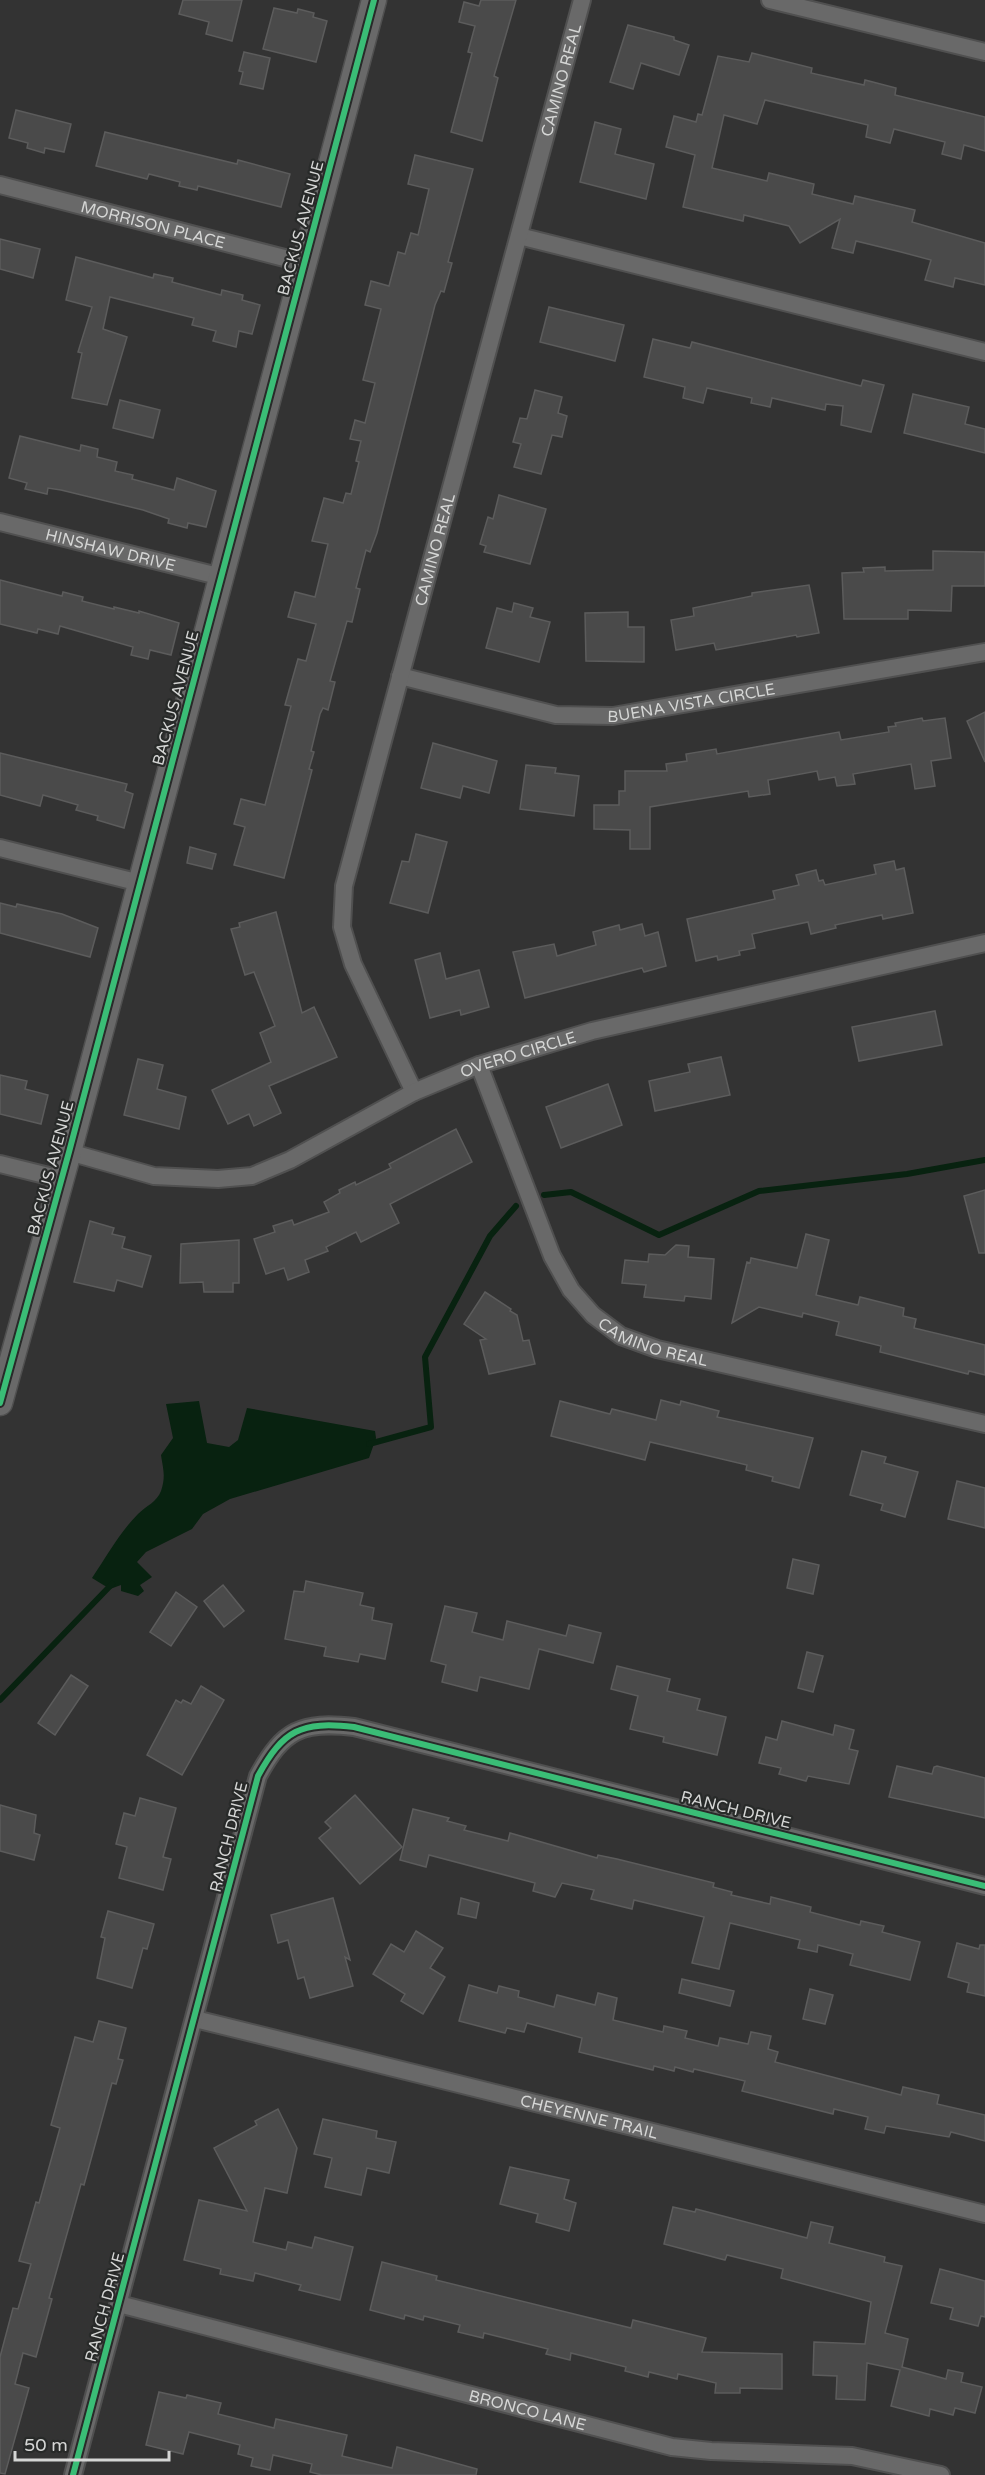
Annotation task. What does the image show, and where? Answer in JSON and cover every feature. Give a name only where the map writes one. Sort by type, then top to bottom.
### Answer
[{"type":"street","name":"BACKUS AVENUE","points":[[0,1403],[69,1152],[375,0]]},
{"type":"street","name":"CAMINO REAL","points":[[414,1092],[353,964],[342,927],[344,886],[582,0]]},
{"type":"street","points":[[770,0],[985,51]]},
{"type":"street","name":"MORRISON PLACE","points":[[0,185],[304,263]]},
{"type":"street","points":[[519,236],[985,352]]},
{"type":"street","name":"HINSHAW DRIVE","points":[[0,522],[222,577]]},
{"type":"street","name":"BUENA VISTA CIRCLE","points":[[400,675],[556,715],[613,716],[985,652]]},
{"type":"street","points":[[0,848],[140,883]]},
{"type":"street","name":"OVERO CIRCLE","points":[[69,1152],[154,1176],[218,1179],[252,1176],[290,1160],[414,1092],[479,1065],[592,1031],[985,943]]},
{"type":"street","name":"CAMINO REAL","points":[[479,1065],[552,1256],[571,1290],[593,1315],[621,1336],[657,1349],[985,1424]]},
{"type":"street","points":[[0,1164],[61,1179]]},
{"type":"street","name":"RANCH DRIVE","points":[[73,2475],[258,1776],[273,1749],[293,1732],[322,1723],[354,1727],[985,1886]]},
{"type":"street","name":"CHEYENNE TRAIL","points":[[195,2019],[985,2214]]},
{"type":"street","name":"BRONCO LANE","points":[[119,2304],[672,2447],[711,2451],[852,2456],[941,2475]]},
{"type":"shaded area","points":[[199,1401],[207,1443],[229,1447],[238,1440],[247,1408],[375,1431],[376,1438],[369,1458],[230,1499],[203,1514],[192,1529],[146,1552],[137,1562],[152,1577],[140,1585],[144,1591],[138,1596],[121,1591],[121,1585],[110,1589],[92,1578],[125,1529],[157,1498],[163,1486],[161,1455],[173,1438],[166,1404]]},
{"type":"building","points":[[183,0],[242,0],[232,41],[206,34],[209,22],[179,14]]},
{"type":"building","points":[[481,0],[516,0],[494,76],[498,78],[482,141],[451,132],[472,53],[468,52],[475,26],[459,22],[464,2],[479,6]]},
{"type":"building","points":[[274,8],[297,13],[298,9],[314,13],[313,17],[327,21],[316,62],[263,49]]},
{"type":"building","points":[[628,25],[674,37],[674,40],[689,45],[679,75],[641,63],[633,89],[610,82]]},
{"type":"building","points":[[244,52],[270,58],[263,89],[240,84],[243,72],[239,71]]},
{"type":"building","points":[[752,53],[812,68],[811,73],[864,85],[865,80],[896,88],[895,95],[985,117],[985,151],[964,145],[961,159],[942,154],[945,142],[894,129],[890,143],[866,137],[868,125],[765,100],[757,124],[724,115],[712,168],[767,181],[769,173],[814,184],[812,194],[853,204],[855,196],[915,210],[912,222],[985,243],[985,285],[955,278],[953,287],[925,280],[931,260],[856,241],[853,253],[832,248],[840,219],[800,243],[789,226],[744,215],[743,221],[683,207],[695,155],[666,147],[674,116],[696,122],[698,114],[702,115],[718,56],[749,62]]},
{"type":"building","points":[[16,110],[71,124],[64,152],[45,148],[44,153],[27,148],[28,143],[9,138]]},
{"type":"building","points":[[595,122],[621,129],[615,154],[654,164],[646,199],[580,182]]},
{"type":"building","points":[[105,132],[237,164],[238,160],[290,174],[281,207],[198,186],[197,190],[179,186],[180,182],[149,174],[147,179],[96,166]]},
{"type":"building","points":[[415,155],[473,169],[448,262],[452,263],[444,292],[441,291],[435,305],[377,533],[370,552],[366,550],[356,588],[360,589],[352,622],[347,621],[330,681],[335,682],[328,710],[323,708],[320,714],[311,751],[314,752],[309,769],[312,770],[284,878],[234,865],[245,827],[234,824],[241,799],[265,805],[291,706],[285,705],[298,659],[306,661],[316,624],[288,617],[295,592],[315,597],[328,544],[312,541],[324,498],[343,503],[346,493],[351,494],[359,462],[356,461],[361,441],[350,439],[355,420],[365,423],[375,383],[363,380],[381,309],[365,305],[371,281],[389,286],[398,252],[405,254],[411,233],[418,235],[429,189],[408,184]]},
{"type":"building","points":[[0,239],[40,249],[33,278],[0,269]]},
{"type":"building","points":[[76,257],[153,278],[154,274],[173,278],[172,282],[221,295],[222,290],[243,295],[242,300],[260,305],[252,334],[239,331],[236,347],[213,341],[216,331],[192,325],[194,318],[110,297],[103,329],[127,337],[107,405],[72,398],[82,353],[78,352],[92,307],[66,300]]},
{"type":"building","points":[[549,307],[624,325],[615,361],[540,342]]},
{"type":"building","points":[[653,339],[690,348],[692,342],[861,386],[863,380],[884,385],[871,432],[841,425],[843,406],[826,404],[825,410],[772,398],[770,407],[751,403],[752,398],[707,388],[703,403],[683,398],[685,387],[644,377]]},
{"type":"building","points":[[535,390],[562,397],[558,413],[567,416],[562,437],[552,435],[541,474],[514,467],[521,444],[513,442],[520,418],[527,419]]},
{"type":"building","points":[[913,394],[969,407],[965,424],[985,429],[985,453],[904,433]]},
{"type":"building","points":[[120,400],[160,410],[153,438],[113,428]]},
{"type":"building","points":[[20,436],[80,451],[81,445],[98,449],[97,457],[117,462],[115,471],[133,475],[132,479],[174,490],[177,478],[216,491],[206,527],[188,523],[187,528],[168,523],[169,519],[143,510],[61,490],[48,488],[47,494],[25,489],[27,483],[9,478]]},
{"type":"building","points":[[499,495],[546,509],[530,564],[484,552],[486,546],[480,544],[488,517],[493,519]]},
{"type":"building","points":[[933,551],[985,552],[985,586],[952,586],[951,611],[908,610],[908,619],[844,619],[842,573],[864,572],[863,568],[885,567],[885,571],[933,570]]},
{"type":"building","points":[[0,580],[62,596],[63,592],[83,597],[82,601],[114,609],[114,607],[139,613],[139,611],[179,623],[171,655],[150,650],[148,659],[131,655],[133,647],[60,626],[58,634],[38,629],[37,633],[0,624]]},
{"type":"building","points":[[809,585],[819,633],[716,650],[714,643],[676,650],[671,620],[694,616],[693,608],[752,596],[752,593]]},
{"type":"building","points":[[514,603],[533,608],[530,617],[550,622],[539,662],[486,648],[497,608],[512,612]]},
{"type":"building","points":[[628,612],[628,627],[644,627],[644,662],[586,661],[585,613]]},
{"type":"building","points":[[985,712],[985,762],[967,721]]},
{"type":"building","points":[[922,718],[923,721],[945,718],[951,758],[931,761],[935,786],[915,789],[911,764],[853,774],[855,784],[837,786],[835,777],[819,780],[817,771],[768,780],[770,794],[749,797],[748,791],[650,807],[650,849],[630,849],[630,830],[594,829],[594,805],[619,805],[619,791],[625,791],[625,771],[667,771],[666,764],[687,761],[686,754],[716,749],[717,754],[839,732],[841,740],[889,732],[888,727],[896,726],[895,723]]},
{"type":"building","points":[[433,743],[497,761],[489,793],[463,786],[460,798],[421,788]]},
{"type":"building","points":[[0,753],[127,784],[125,791],[133,794],[124,828],[97,820],[98,816],[76,810],[78,805],[43,795],[40,806],[0,795]]},
{"type":"building","points":[[526,765],[556,768],[555,773],[579,776],[574,816],[520,809]]},
{"type":"building","points":[[416,834],[447,842],[428,913],[390,903],[402,861],[409,862]]},
{"type":"building","points":[[190,847],[216,854],[212,869],[187,863]]},
{"type":"building","points":[[894,861],[896,870],[904,868],[913,913],[883,919],[882,915],[835,925],[836,928],[811,934],[808,922],[752,934],[755,948],[739,951],[740,955],[718,960],[717,956],[696,961],[687,919],[775,899],[773,891],[799,885],[796,875],[816,870],[819,881],[823,880],[825,885],[876,874],[874,865]]},
{"type":"building","points":[[0,903],[16,907],[17,904],[62,914],[98,928],[90,957],[0,933]]},
{"type":"building","points":[[276,912],[302,1013],[314,1007],[337,1057],[269,1086],[281,1113],[254,1126],[249,1114],[228,1124],[212,1090],[271,1062],[260,1033],[275,1026],[254,972],[245,975],[231,929],[240,927],[239,923]]},
{"type":"building","points":[[642,924],[645,936],[658,932],[666,966],[644,972],[642,968],[525,998],[513,952],[554,944],[557,956],[596,945],[593,932],[619,925],[620,930]]},
{"type":"building","points":[[440,953],[446,979],[479,970],[489,1007],[461,1015],[460,1010],[430,1018],[415,960]]},
{"type":"building","points":[[935,1011],[942,1045],[859,1061],[852,1027]]},
{"type":"building","points":[[721,1057],[730,1095],[655,1111],[649,1081],[690,1072],[688,1064]]},
{"type":"building","points":[[138,1059],[163,1065],[157,1089],[186,1097],[179,1129],[124,1115]]},
{"type":"building","points":[[0,1075],[27,1081],[25,1089],[48,1095],[41,1124],[0,1114]]},
{"type":"building","points":[[608,1084],[622,1125],[561,1148],[546,1107]]},
{"type":"building","points":[[456,1129],[472,1162],[390,1204],[399,1223],[361,1242],[356,1232],[326,1247],[328,1251],[305,1260],[309,1272],[288,1280],[284,1268],[266,1274],[254,1239],[275,1232],[273,1226],[292,1220],[294,1225],[329,1212],[324,1202],[340,1193],[339,1190],[355,1182],[356,1185],[391,1168],[389,1164]]},
{"type":"building","points":[[985,1190],[985,1253],[979,1253],[964,1196]]},
{"type":"building","points":[[90,1221],[114,1228],[112,1234],[125,1237],[122,1248],[151,1256],[142,1287],[117,1280],[114,1291],[74,1282]]},
{"type":"building","points":[[806,1234],[829,1240],[816,1295],[858,1305],[860,1297],[904,1308],[903,1316],[916,1319],[914,1328],[985,1345],[985,1375],[969,1371],[968,1374],[880,1352],[881,1346],[836,1335],[839,1322],[803,1313],[802,1317],[759,1307],[732,1323],[747,1262],[750,1263],[751,1258],[797,1268]]},
{"type":"building","points":[[239,1240],[239,1283],[233,1283],[233,1292],[204,1292],[203,1282],[180,1283],[181,1244]]},
{"type":"building","points":[[676,1245],[689,1246],[688,1257],[714,1259],[711,1299],[685,1296],[684,1301],[644,1297],[646,1285],[622,1283],[625,1260],[648,1262],[649,1254],[665,1255]]},
{"type":"building","points":[[485,1292],[517,1315],[523,1341],[529,1340],[535,1364],[489,1374],[480,1340],[486,1339],[464,1324]]},
{"type":"building","points":[[661,1400],[680,1405],[681,1401],[719,1411],[717,1417],[813,1438],[799,1488],[772,1481],[773,1477],[746,1470],[747,1465],[650,1442],[645,1460],[551,1436],[560,1401],[610,1414],[612,1409],[656,1420]]},
{"type":"building","points":[[862,1451],[886,1457],[884,1463],[918,1472],[905,1517],[881,1510],[883,1504],[850,1495]]},
{"type":"building","points":[[957,1481],[985,1488],[985,1528],[948,1519]]},
{"type":"building","points":[[793,1559],[819,1565],[813,1594],[787,1588]]},
{"type":"building","points":[[306,1581],[363,1593],[360,1605],[374,1608],[372,1620],[392,1624],[385,1659],[360,1654],[358,1662],[324,1656],[326,1647],[285,1639],[294,1591],[304,1592]]},
{"type":"building","points":[[223,1585],[244,1611],[224,1627],[204,1601]]},
{"type":"building","points":[[176,1592],[197,1607],[171,1646],[150,1632]]},
{"type":"building","points":[[445,1606],[477,1613],[472,1632],[503,1640],[507,1621],[566,1636],[569,1625],[601,1633],[593,1663],[539,1649],[529,1689],[480,1677],[477,1691],[442,1682],[446,1665],[431,1661]]},
{"type":"building","points":[[807,1652],[823,1656],[813,1692],[798,1688]]},
{"type":"building","points":[[617,1666],[670,1679],[667,1691],[700,1699],[697,1710],[726,1717],[717,1755],[663,1742],[664,1737],[630,1729],[638,1696],[611,1689]]},
{"type":"building","points":[[71,1675],[88,1686],[55,1735],[38,1723]]},
{"type":"building","points":[[201,1686],[224,1700],[182,1775],[147,1755],[176,1700],[181,1703],[183,1700],[191,1704]]},
{"type":"building","points":[[782,1721],[833,1735],[835,1725],[854,1730],[849,1749],[858,1751],[849,1784],[808,1776],[806,1781],[779,1774],[781,1768],[759,1763],[766,1737],[777,1740]]},
{"type":"building","points":[[897,1766],[932,1774],[934,1767],[937,1766],[985,1778],[985,1818],[889,1797]]},
{"type":"building","points":[[355,1795],[402,1847],[360,1884],[319,1838],[331,1828],[325,1822]]},
{"type":"building","points":[[140,1798],[176,1808],[163,1857],[171,1859],[163,1890],[119,1878],[127,1847],[116,1844],[124,1813],[135,1816]]},
{"type":"building","points":[[0,1805],[36,1815],[34,1833],[40,1835],[34,1860],[0,1851]]},
{"type":"building","points":[[413,1809],[449,1818],[447,1821],[466,1826],[464,1830],[508,1841],[510,1833],[597,1858],[598,1855],[617,1859],[714,1883],[713,1887],[732,1892],[731,1895],[770,1904],[771,1897],[811,1907],[810,1912],[860,1925],[861,1921],[884,1926],[882,1932],[920,1942],[910,1980],[850,1965],[853,1954],[818,1945],[817,1952],[798,1948],[800,1940],[730,1923],[719,1969],[692,1963],[704,1917],[634,1900],[632,1909],[591,1899],[594,1890],[562,1883],[555,1897],[533,1891],[535,1883],[429,1855],[426,1867],[400,1860]]},
{"type":"building","points":[[333,1898],[350,1960],[345,1957],[353,1986],[310,1998],[304,1977],[298,1979],[288,1940],[278,1943],[271,1915]]},
{"type":"building","points":[[461,1898],[479,1903],[476,1918],[458,1914]]},
{"type":"building","points":[[108,1911],[154,1924],[147,1949],[143,1948],[132,1988],[97,1978],[105,1938],[101,1937]]},
{"type":"building","points":[[416,1931],[443,1948],[430,1968],[445,1977],[423,2014],[401,2001],[405,1994],[373,1974],[391,1944],[404,1952]]},
{"type":"building","points":[[957,1943],[979,1949],[980,1945],[985,1945],[985,1996],[967,1992],[969,1983],[948,1977]]},
{"type":"building","points":[[682,1979],[734,1991],[730,2006],[679,1993]]},
{"type":"building","points":[[469,1985],[497,1993],[499,1986],[519,1991],[518,1997],[554,2007],[557,1995],[595,2005],[598,1993],[617,1998],[613,2020],[663,2032],[664,2026],[687,2031],[685,2038],[718,2046],[720,2038],[748,2044],[751,2032],[771,2036],[768,2049],[778,2052],[775,2062],[901,2095],[903,2087],[939,2095],[937,2104],[985,2115],[985,2141],[951,2132],[949,2137],[886,2126],[884,2133],[865,2129],[868,2117],[834,2109],[833,2114],[742,2091],[745,2081],[694,2069],[693,2072],[675,2067],[674,2071],[654,2066],[653,2070],[579,2052],[582,2038],[527,2023],[524,2032],[507,2028],[505,2033],[459,2021]]},
{"type":"building","points":[[810,1989],[833,1995],[825,2024],[803,2019]]},
{"type":"building","points":[[99,2021],[126,2028],[118,2059],[123,2060],[116,2084],[112,2083],[84,2185],[81,2184],[49,2298],[52,2299],[36,2357],[23,2353],[15,2384],[29,2388],[5,2474],[0,2473],[0,2357],[13,2308],[18,2309],[31,2264],[19,2261],[36,2202],[39,2203],[60,2128],[51,2125],[75,2037],[93,2042]]},
{"type":"building","points":[[278,2109],[297,2148],[287,2193],[265,2188],[253,2242],[286,2250],[288,2242],[312,2248],[315,2237],[353,2247],[340,2300],[299,2290],[301,2285],[255,2273],[253,2281],[220,2274],[221,2269],[184,2260],[199,2200],[247,2211],[214,2148],[257,2125],[255,2121]]},
{"type":"building","points":[[323,2119],[377,2131],[376,2138],[396,2142],[389,2173],[367,2168],[361,2195],[325,2187],[332,2158],[314,2154]]},
{"type":"building","points":[[510,2167],[569,2180],[564,2199],[576,2203],[569,2231],[536,2222],[538,2214],[500,2204]]},
{"type":"building","points":[[673,2207],[695,2212],[696,2209],[807,2238],[811,2222],[833,2227],[829,2243],[885,2257],[884,2262],[902,2266],[885,2333],[908,2339],[902,2367],[946,2379],[948,2370],[963,2373],[961,2382],[982,2387],[975,2413],[955,2408],[953,2415],[930,2409],[929,2416],[891,2406],[900,2370],[867,2363],[865,2400],[836,2399],[837,2376],[813,2375],[814,2342],[865,2344],[871,2302],[781,2278],[783,2269],[727,2255],[725,2260],[664,2244]]},
{"type":"building","points":[[382,2262],[437,2276],[436,2280],[631,2328],[633,2320],[706,2338],[702,2352],[782,2354],[782,2389],[740,2388],[740,2393],[715,2393],[716,2383],[678,2374],[677,2379],[649,2372],[648,2377],[625,2371],[626,2367],[571,2353],[570,2360],[546,2354],[548,2349],[484,2333],[483,2338],[458,2332],[460,2325],[424,2316],[423,2320],[405,2315],[404,2319],[370,2310]]},
{"type":"building","points":[[940,2269],[985,2281],[985,2317],[981,2316],[978,2326],[950,2319],[953,2308],[931,2303]]},
{"type":"building","points":[[159,2392],[186,2398],[187,2395],[221,2403],[218,2414],[274,2428],[276,2419],[347,2435],[342,2456],[392,2468],[397,2447],[477,2469],[476,2475],[322,2475],[310,2472],[312,2464],[273,2455],[270,2470],[251,2466],[253,2458],[238,2454],[240,2445],[189,2432],[183,2454],[146,2445]]},
{"type":"waterway","points":[[544,1195],[571,1192],[659,1235],[759,1191],[907,1174],[985,1160]]},
{"type":"waterway","points":[[369,1444],[431,1427],[425,1357],[490,1236],[516,1206]]},
{"type":"waterway","points":[[0,1700],[112,1584]]},
{"type":"cycle path","points":[[0,1403],[69,1152],[374,0]]},
{"type":"cycle path","points":[[73,2475],[258,1776],[267,1760],[285,1739],[307,1728],[336,1725],[354,1727],[985,1886]]}]
